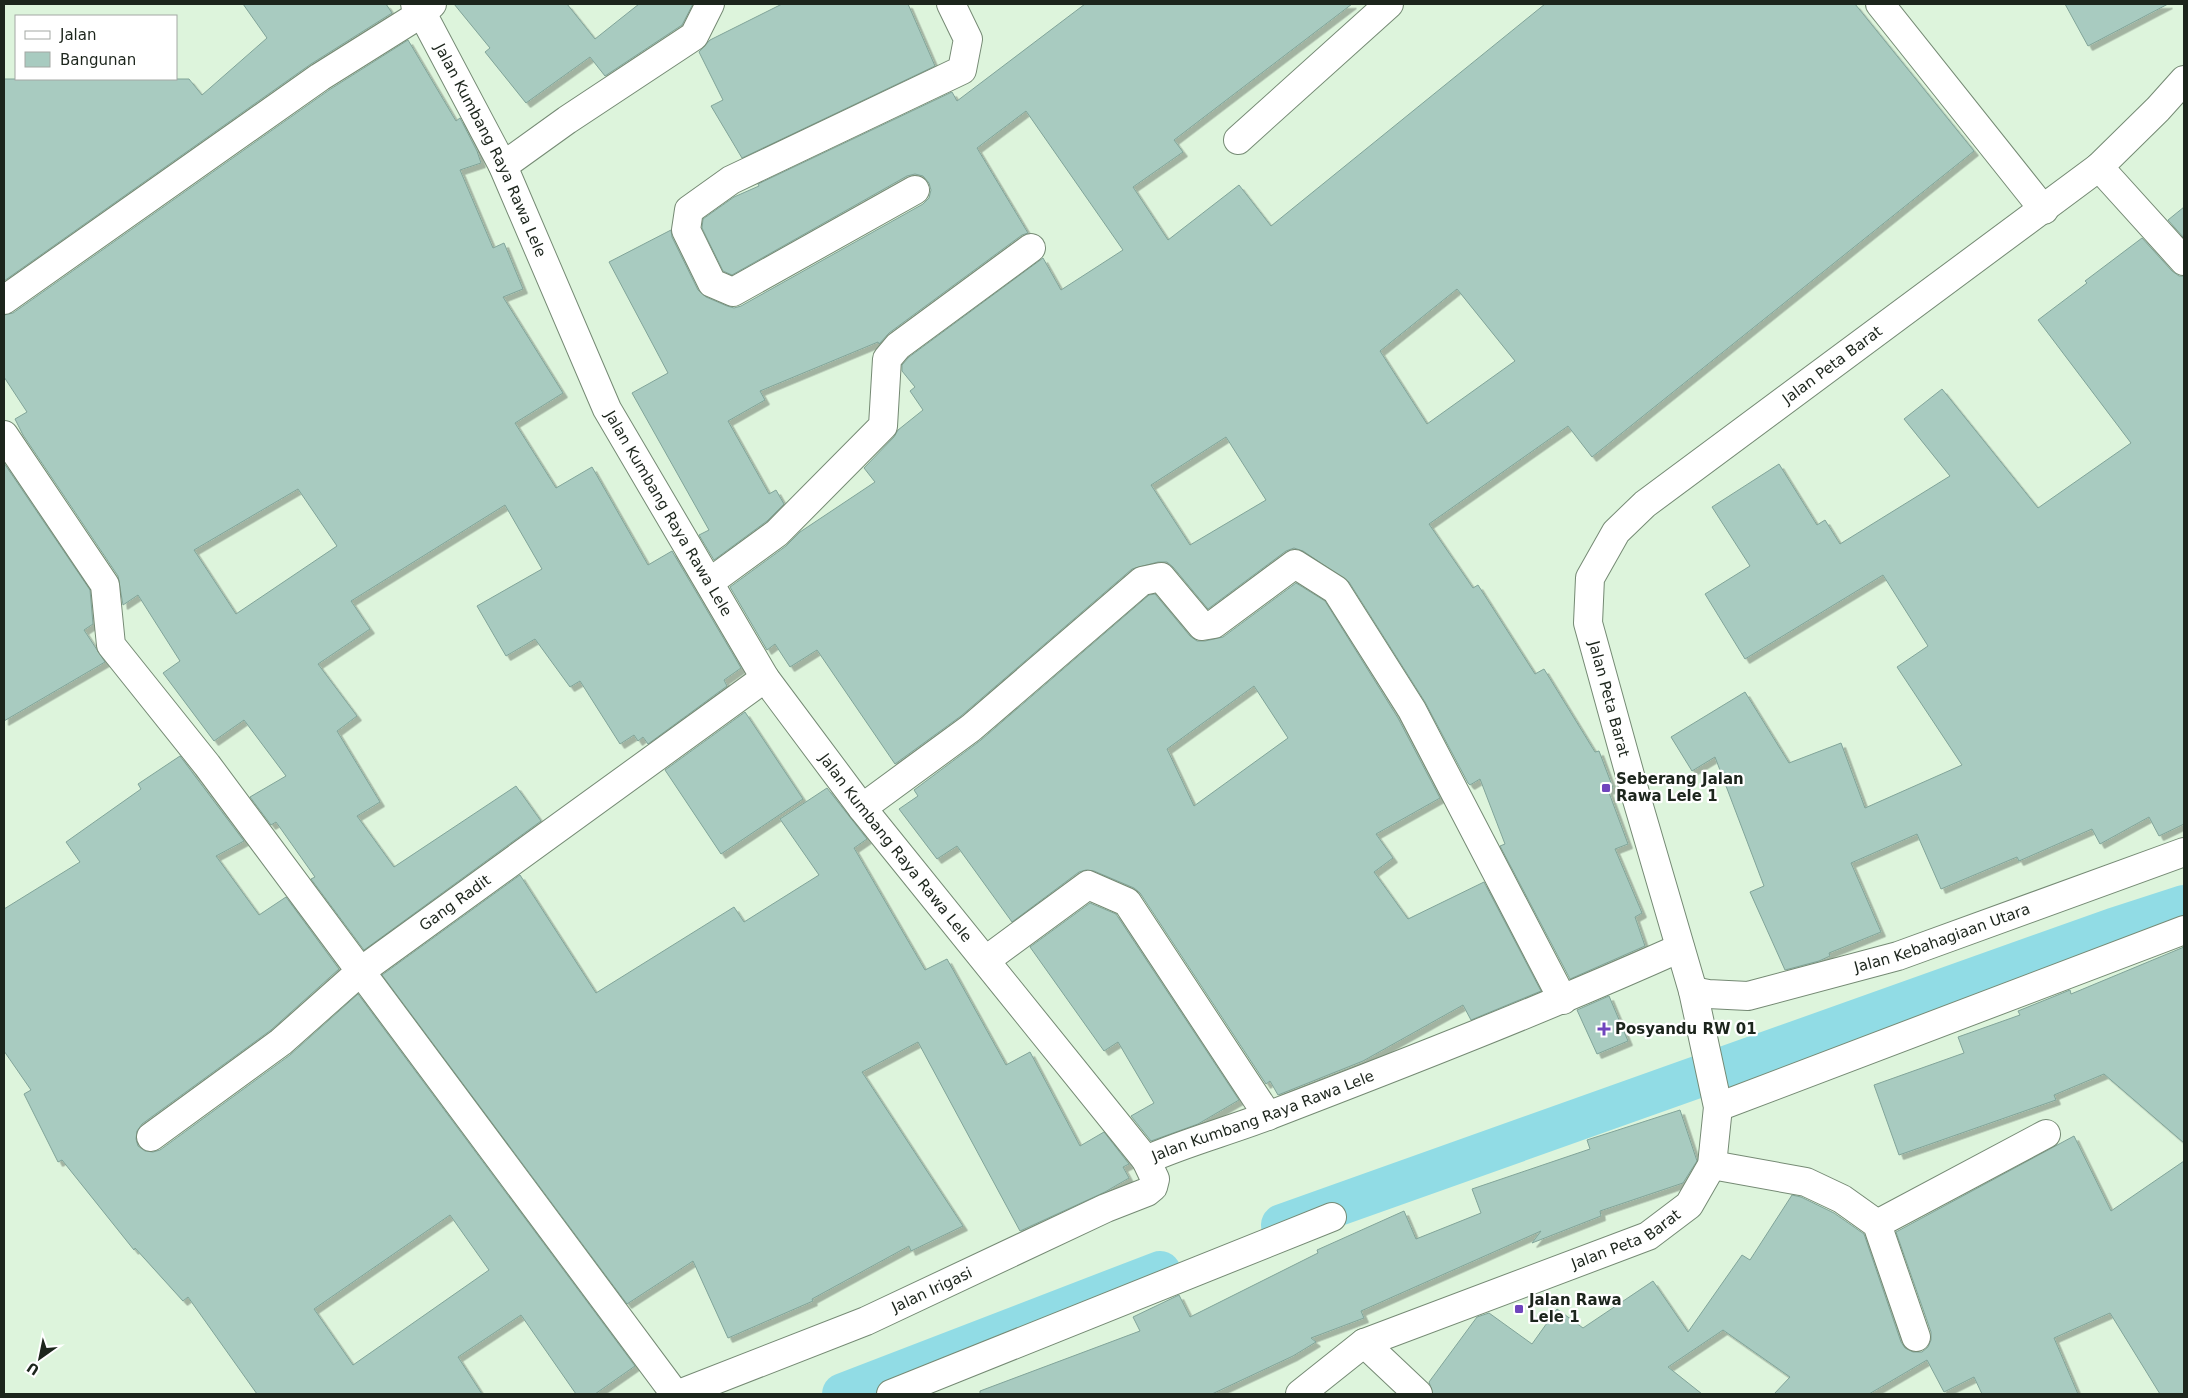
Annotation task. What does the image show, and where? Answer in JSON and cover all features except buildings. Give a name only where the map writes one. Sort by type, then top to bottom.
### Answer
[{"type":"street","points":[[503,166],[567,120],[694,36],[710,4]]},
{"type":"street","points":[[915,190],[733,292],[712,282],[686,230],[689,210],[731,180],[962,70],[968,39],[951,4]]},
{"type":"street","points":[[1238,140],[1389,4]]},
{"type":"street","points":[[1880,4],[2044,210]]},
{"type":"street","points":[[4,300],[320,77],[423,7]]},
{"type":"street","name":"Jalan Kumbang Raya Rawa Lele","points":[[423,7],[503,166],[607,409],[765,678],[862,808],[1146,1160],[1173,1148],[1268,1116],[1563,1000],[1680,948]]},
{"type":"street","name":"Jalan Peta Barat","points":[[1300,1394],[1364,1343],[1648,1236],[1690,1205],[1712,1165],[1718,1104],[1693,994],[1588,623],[1590,578],[1616,532],[1645,504],[2044,210],[2099,167],[2158,109],[2184,80]]},
{"type":"street","points":[[2099,167],[2184,261]]},
{"type":"street","points":[[710,582],[777,533],[883,426],[887,360],[898,346],[1031,248]]},
{"type":"street","points":[[4,435],[104,584],[111,645],[207,765],[675,1394]]},
{"type":"street","points":[[862,808],[971,728],[1142,581],[1160,577],[1202,626],[1214,624],[1295,564],[1336,590],[1412,710],[1563,1000]]},
{"type":"street","name":"Gang Radit","points":[[151,1136],[282,1042],[362,971],[765,678]]},
{"type":"street","name":"Jalan Kebahagiaan Utara","points":[[1693,994],[1748,996],[1898,956],[2184,852]]},
{"type":"street","points":[[986,960],[1088,885],[1127,902],[1268,1116]]},
{"type":"street","points":[[1718,1104],[2184,930]]},
{"type":"street","points":[[1877,1224],[2046,1134]]},
{"type":"street","name":"Jalan Irigasi","points":[[679,1394],[866,1321],[1106,1208],[1147,1192],[1153,1187],[1156,1179],[1146,1160]]},
{"type":"street","points":[[1712,1165],[1806,1182],[1842,1199],[1877,1224],[1916,1337]]},
{"type":"street","points":[[891,1394],[1332,1217]]},
{"type":"street","points":[[1364,1343],[1418,1394]]},
{"type":"waterway","points":[[1282,1225],[2113,929],[2184,906]]},
{"type":"waterway","points":[[843,1394],[1160,1272]]},
{"type":"place","name":"Seberang Jalan Rawa Lele 1","points":[[1606,788]]},
{"type":"place","name":"Posyandu RW 01","points":[[1604,1029]]},
{"type":"place","name":"Jalan Rawa Lele 1","points":[[1519,1309]]}]
